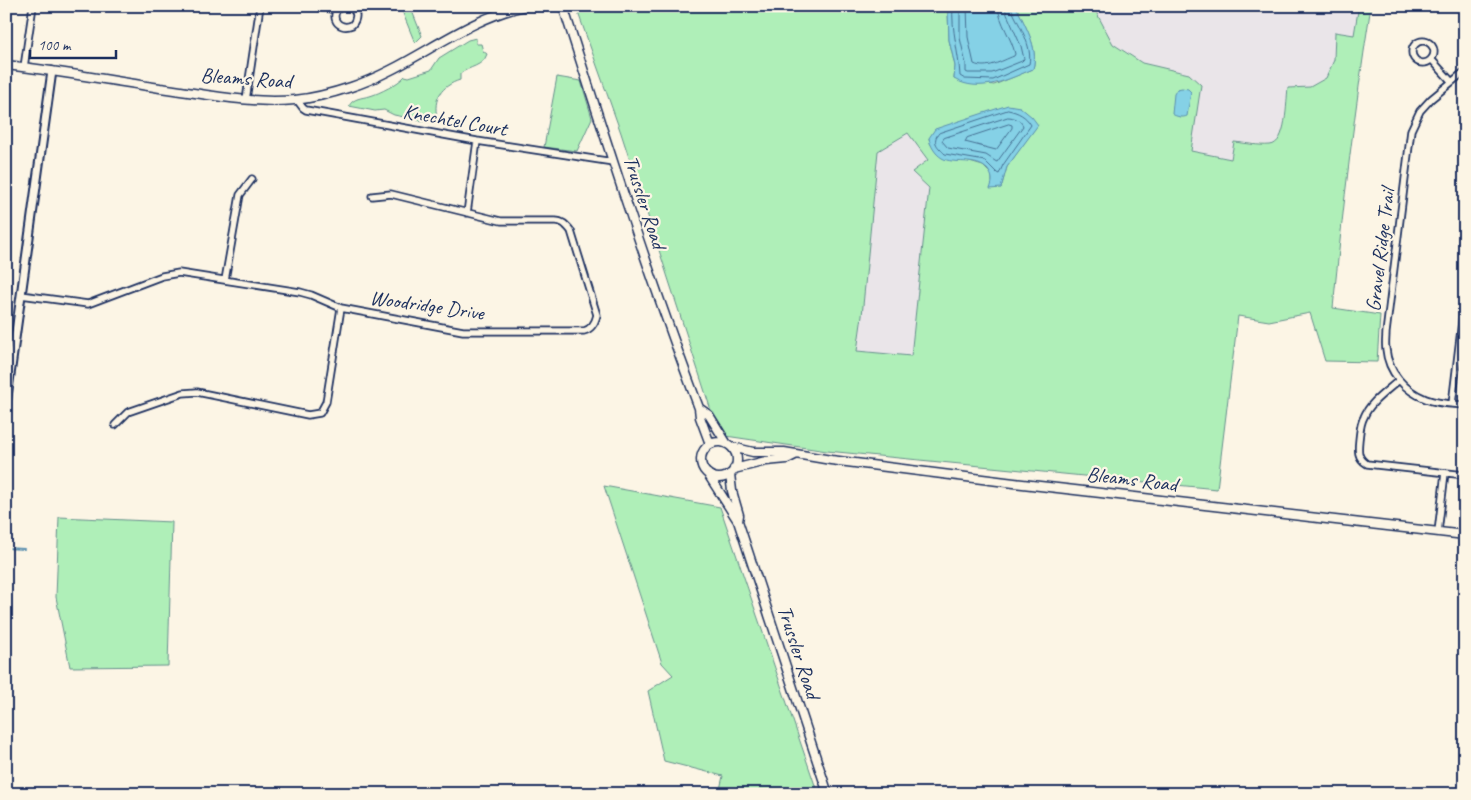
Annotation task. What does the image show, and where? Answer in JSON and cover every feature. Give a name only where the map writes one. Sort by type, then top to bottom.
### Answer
[{"type":"main road","name":"Bleams Road","points":[[6,64],[246,100],[297,100],[333,92],[373,79],[470,26],[496,14],[525,6]]},
{"type":"main road","name":"Trussler Road","points":[[563,6],[667,323],[699,408],[700,417],[710,444]]},
{"type":"main road","name":"Trussler Road","points":[[699,408],[709,415],[729,445]]},
{"type":"main road","points":[[721,442],[729,445],[737,458],[737,464],[732,472],[719,478],[708,474],[702,465],[701,459],[705,448],[710,444],[721,442]]},
{"type":"main road","name":"Bleams Road","points":[[729,445],[753,452],[784,452],[1004,482],[1465,535]]},
{"type":"main road","name":"Bleams Road","points":[[732,472],[766,462],[787,460],[795,455]]},
{"type":"main road","name":"Trussler Road","points":[[732,472],[732,491],[739,515],[738,521]]},
{"type":"main road","name":"Trussler Road","points":[[708,474],[738,521],[828,794]]},
{"type":"street","points":[[24,67],[33,6]]},
{"type":"street","points":[[246,100],[260,6]]},
{"type":"street","points":[[313,6],[331,9],[336,12]]},
{"type":"street","points":[[341,6],[335,15],[337,22],[342,26],[350,26],[354,23],[356,12],[350,6]]},
{"type":"street","points":[[1431,59],[1451,82]]},
{"type":"street","points":[[6,404],[52,71]]},
{"type":"street","name":"Gravel Ridge Trail","points":[[1465,71],[1431,99],[1420,112],[1411,130],[1386,333],[1387,356],[1393,371],[1399,380],[1411,391],[1426,399],[1465,405]]},
{"type":"street","name":"Knechtel Court","points":[[297,100],[306,110],[477,141],[613,162]]},
{"type":"street","points":[[467,213],[477,141]]},
{"type":"street","points":[[225,280],[240,195],[252,178]]},
{"type":"street","name":"Woodridge Drive","points":[[21,295],[88,304],[170,274],[185,273],[311,295],[341,308],[463,331],[584,331],[592,327],[595,322],[597,315],[570,231],[566,225],[558,221],[502,221],[391,194],[372,196]]},
{"type":"street","points":[[1452,404],[1465,296]]},
{"type":"street","points":[[115,425],[128,412],[183,393],[197,392],[308,415],[320,413],[326,402],[341,308]]},
{"type":"street","points":[[1399,380],[1364,415],[1358,450],[1360,458],[1367,464],[1465,475]]},
{"type":"street","points":[[1438,532],[1445,472]]},
{"type":"shaded area","points":[[1095,6],[1340,6],[1358,11],[1354,36],[1335,32],[1334,60],[1326,78],[1310,87],[1288,88],[1283,133],[1279,141],[1272,145],[1234,142],[1231,159],[1191,151],[1189,74],[1142,63],[1113,44],[1095,10]]},
{"type":"shaded area","points":[[908,133],[928,160],[929,188],[911,356],[856,351],[862,316],[878,151]]},
{"type":"green space","points":[[400,6],[410,6],[422,36],[415,43]]},
{"type":"green space","points":[[949,6],[949,40],[955,66],[954,79],[994,85],[1033,69],[1034,53],[1032,44],[1016,6],[1095,6],[1095,10],[1113,44],[1142,63],[1189,74],[1201,85],[1191,151],[1231,159],[1234,142],[1257,145],[1276,143],[1280,138],[1285,121],[1288,88],[1310,87],[1326,78],[1334,60],[1335,32],[1354,35],[1358,11],[1340,6],[1371,6],[1350,157],[1333,308],[1380,315],[1377,362],[1325,361],[1310,313],[1269,321],[1238,316],[1217,489],[827,451],[719,435],[621,133],[576,7]],"holes":[[[1037,125],[1007,167],[1001,188],[992,182],[992,175],[983,166],[936,152],[929,138]],[[908,133],[928,160],[912,172],[929,188],[911,356],[857,351],[878,151]]]},
{"type":"green space","points":[[476,38],[476,44],[481,44],[483,51],[487,54],[485,58],[479,64],[460,74],[460,80],[443,90],[436,104],[437,117],[433,117],[429,122],[394,115],[384,110],[375,111],[349,106],[355,100],[374,95],[389,88],[405,76],[409,77],[431,70],[439,58],[468,40]]},
{"type":"green space","points":[[557,77],[581,81],[592,118],[577,151],[544,147]]},
{"type":"green space","points":[[604,486],[720,507],[818,794],[719,794],[723,776],[664,761],[648,691],[673,675],[662,663]]},
{"type":"green space","points":[[59,517],[172,522],[168,666],[70,667],[56,597]]},
{"type":"water","points":[[949,6],[1016,6],[1033,45],[1033,69],[1004,81],[984,85],[964,83],[954,79],[955,66],[949,40]]},
{"type":"water","points":[[1177,89],[1188,89],[1191,92],[1187,116],[1182,117],[1172,114],[1174,94]]},
{"type":"water","points":[[1008,105],[1020,107],[1038,125],[1007,167],[1001,188],[990,189],[992,177],[983,166],[971,162],[947,160],[939,156],[930,144],[929,138],[935,129]]},
{"type":"waterway","points":[[6,548],[24,549]]}]
